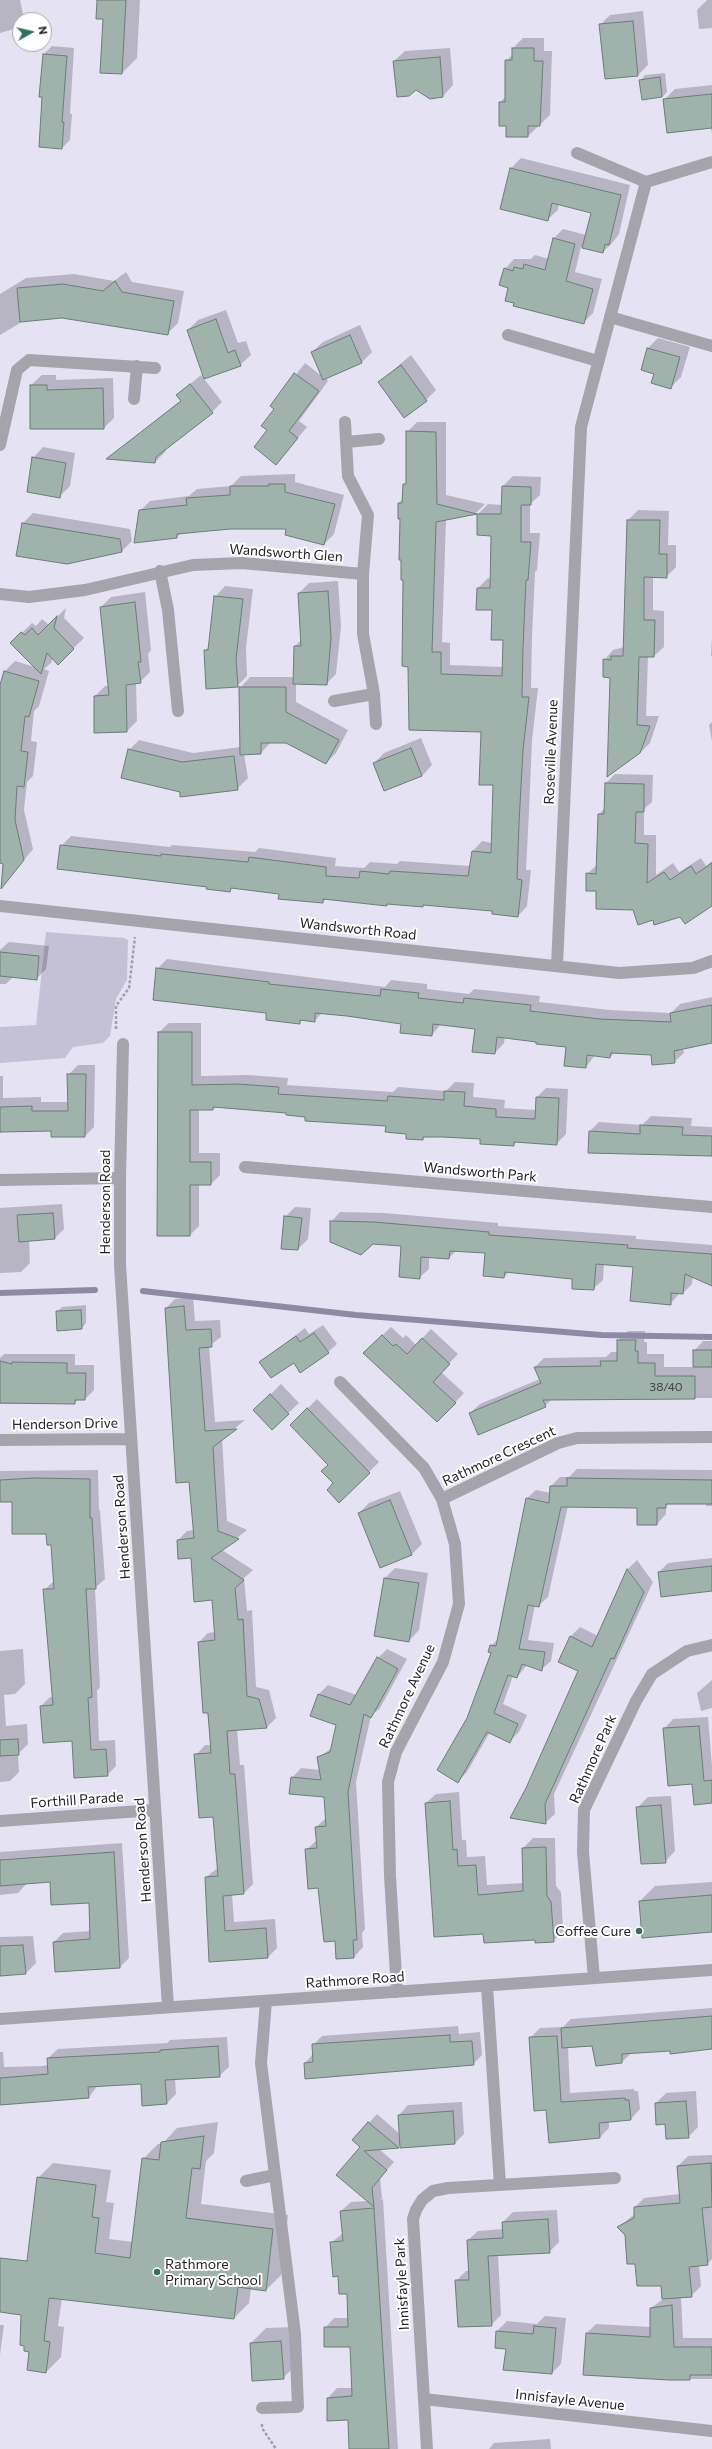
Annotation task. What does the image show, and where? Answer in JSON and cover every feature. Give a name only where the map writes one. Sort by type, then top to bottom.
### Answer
[{"type":"street","points":[[577,153],[646,182],[712,162]]},
{"type":"street","name":"Roseville Avenue","points":[[557,966],[581,426],[646,182]]},
{"type":"street","points":[[610,317],[712,346]]},
{"type":"street","points":[[508,335],[598,361]]},
{"type":"street","points":[[0,445],[18,370],[29,360],[155,368]]},
{"type":"street","points":[[134,399],[137,366]]},
{"type":"street","points":[[345,422],[348,476],[368,515],[363,574],[363,634],[374,694],[376,724]]},
{"type":"street","points":[[346,442],[379,439]]},
{"type":"street","name":"Wandsworth Glen","points":[[0,594],[29,597],[85,590],[160,571],[193,565],[242,563],[363,574]]},
{"type":"street","points":[[160,571],[168,610],[178,711]]},
{"type":"street","points":[[334,701],[374,694]]},
{"type":"street","name":"Wandsworth Road","points":[[0,906],[620,973],[693,968],[712,961]]},
{"type":"street","name":"Henderson Road","points":[[123,1044],[120,1265],[168,2007]]},
{"type":"street","name":"Wandsworth Park","points":[[245,1167],[712,1207]]},
{"type":"street","points":[[0,1180],[120,1178]]},
{"type":"street","name":"Rathmore Avenue","points":[[340,1382],[424,1468],[442,1499],[455,1544],[459,1604],[442,1662],[396,1752],[388,1782],[390,1876],[397,1992]]},
{"type":"street","name":"Rathmore Crescent","points":[[442,1499],[558,1443],[577,1438],[712,1437]]},
{"type":"street","name":"Henderson Drive","points":[[0,1440],[131,1439]]},
{"type":"street","name":"Rathmore Park","points":[[594,1978],[583,1852],[584,1810],[636,1701],[652,1674],[687,1651],[712,1645]]},
{"type":"street","name":"Forthill Parade","points":[[0,1820],[155,1810]]},
{"type":"street","name":"Rathmore Road","points":[[0,2019],[712,1970]]},
{"type":"street","points":[[487,1986],[500,2185]]},
{"type":"street","points":[[262,2408],[298,2407],[294,2334],[261,2062],[266,2001]]},
{"type":"street","points":[[246,2181],[275,2175]]},
{"type":"street","name":"Innisfayle Park","points":[[427,2449],[413,2220],[416,2210],[422,2200],[433,2191],[500,2185],[615,2178]]},
{"type":"street","name":"Innisfayle Avenue","points":[[424,2399],[712,2431]]},
{"type":"path","points":[[123,1044],[115,1026],[116,1006],[129,988],[137,921]]},
{"type":"path","points":[[262,2408],[262,2428],[276,2449]]},
{"type":"shaded area","points":[[46,932],[124,938],[128,940],[127,980],[116,999],[110,1036],[103,1043],[73,1047],[65,1058],[0,1063],[0,1027],[36,1025]]},
{"type":"building","points":[[97,0],[126,0],[122,74],[100,73],[103,19],[96,19]]},
{"type":"building","points":[[633,21],[638,76],[605,79],[599,24]]},
{"type":"building","points":[[512,48],[534,48],[534,61],[543,61],[540,126],[528,126],[528,137],[506,137],[506,126],[499,126],[499,102],[505,102],[505,60],[512,60]]},
{"type":"building","points":[[43,54],[67,56],[62,122],[64,122],[62,149],[39,147],[42,97],[39,97]]},
{"type":"building","points":[[440,57],[443,97],[430,99],[416,90],[409,96],[397,97],[393,61]]},
{"type":"building","points":[[660,77],[662,97],[642,100],[639,80]]},
{"type":"building","points":[[712,94],[712,128],[667,133],[663,99]]},
{"type":"building","points":[[510,168],[621,195],[609,245],[605,244],[603,253],[582,248],[591,213],[552,203],[548,221],[500,209]]},
{"type":"building","points":[[553,238],[575,244],[566,281],[593,289],[584,324],[513,306],[514,303],[505,301],[508,288],[499,285],[504,268],[513,271],[514,267],[523,269],[524,264],[545,270]]},
{"type":"building","points":[[115,281],[122,292],[174,301],[168,335],[62,318],[20,322],[17,288],[63,284],[103,291]]},
{"type":"building","points":[[216,319],[228,353],[235,350],[241,366],[204,379],[187,330]]},
{"type":"building","points":[[350,335],[362,363],[323,380],[311,352]]},
{"type":"building","points":[[647,348],[680,357],[671,389],[651,383],[654,374],[641,370]]},
{"type":"building","points":[[401,365],[427,401],[404,418],[378,382]]},
{"type":"building","points":[[294,373],[319,391],[289,431],[298,438],[276,465],[254,447],[267,430],[261,426],[274,409],[270,406]]},
{"type":"building","points":[[190,384],[213,413],[156,457],[155,463],[106,459],[181,401],[176,395]]},
{"type":"building","points":[[30,385],[47,385],[47,390],[103,388],[104,429],[30,429]]},
{"type":"building","points":[[406,431],[436,432],[437,504],[477,514],[501,514],[502,486],[531,487],[531,505],[521,505],[521,542],[531,542],[528,580],[526,580],[523,647],[522,697],[529,697],[523,750],[519,823],[517,879],[522,880],[518,917],[492,914],[492,911],[423,905],[423,907],[387,904],[387,906],[323,899],[323,903],[278,899],[279,894],[231,888],[230,892],[206,889],[207,887],[57,869],[60,845],[161,856],[161,854],[248,862],[249,857],[326,867],[326,876],[359,878],[360,871],[389,874],[390,871],[468,876],[472,851],[491,853],[493,785],[479,785],[481,732],[409,730],[408,667],[402,666],[403,580],[401,580],[401,560],[399,560],[400,519],[398,519],[398,503],[402,503],[403,484],[406,484]],"holes":[[[477,514],[477,535],[491,536],[490,588],[477,588],[476,610],[492,610],[491,640],[503,640],[502,676],[441,674],[441,652],[432,652],[436,522]]]},
{"type":"building","points":[[32,457],[66,463],[60,498],[27,492]]},
{"type":"building","points":[[269,484],[285,484],[285,492],[335,504],[324,545],[285,535],[286,529],[230,529],[177,534],[177,538],[134,543],[139,510],[187,505],[186,498],[230,495],[230,486],[269,486]]},
{"type":"building","points":[[627,520],[660,520],[659,554],[667,554],[667,578],[644,577],[644,620],[655,620],[654,657],[639,657],[637,725],[650,726],[640,753],[607,777],[610,678],[603,677],[603,659],[611,660],[611,656],[623,656]]},
{"type":"building","points":[[22,523],[120,539],[122,552],[67,564],[16,556]]},
{"type":"building","points":[[328,591],[331,638],[327,685],[293,684],[294,646],[301,646],[298,593]]},
{"type":"building","points":[[214,596],[243,599],[236,659],[238,687],[206,689],[204,650],[208,650]]},
{"type":"building","points":[[135,602],[141,662],[138,662],[141,683],[126,685],[127,732],[94,733],[94,696],[109,695],[100,607]]},
{"type":"building","points":[[57,616],[54,628],[74,649],[58,665],[47,653],[41,674],[10,643],[21,632],[25,635],[32,628],[38,635]]},
{"type":"building","points":[[4,671],[39,681],[29,717],[25,716],[21,751],[28,752],[24,787],[17,786],[15,820],[24,860],[1,889],[3,864],[0,863],[0,685]]},
{"type":"building","points":[[239,687],[286,687],[286,712],[339,740],[326,764],[286,743],[261,743],[261,754],[240,755]]},
{"type":"building","points":[[411,748],[422,776],[384,791],[373,763]]},
{"type":"building","points":[[128,749],[182,762],[234,756],[238,790],[180,797],[180,792],[121,778]]},
{"type":"building","points":[[605,783],[644,784],[644,812],[636,812],[635,843],[648,844],[647,883],[664,872],[670,880],[691,866],[696,874],[712,863],[712,906],[685,924],[680,917],[654,925],[653,920],[638,925],[633,910],[596,909],[596,891],[586,891],[586,873],[596,874],[598,814],[604,814]]},
{"type":"building","points":[[0,952],[39,956],[37,980],[0,976]]},
{"type":"building","points":[[156,968],[269,982],[269,984],[380,996],[381,989],[419,993],[418,998],[463,1003],[464,998],[531,1005],[530,1011],[600,1019],[671,1022],[670,1013],[712,1005],[712,1043],[674,1051],[675,1063],[652,1065],[651,1055],[611,1053],[610,1058],[587,1055],[586,1068],[564,1066],[566,1047],[536,1044],[536,1042],[497,1037],[495,1054],[472,1052],[475,1029],[433,1024],[432,1036],[400,1033],[401,1024],[347,1016],[315,1013],[315,1022],[300,1020],[300,1024],[266,1020],[266,1013],[153,1000]]},
{"type":"building","points":[[158,1032],[192,1032],[192,1085],[238,1084],[279,1087],[278,1094],[387,1101],[388,1096],[444,1100],[444,1091],[465,1092],[464,1106],[496,1109],[496,1117],[535,1119],[536,1097],[559,1098],[557,1145],[514,1142],[514,1146],[480,1144],[480,1139],[443,1137],[423,1137],[423,1140],[406,1139],[406,1134],[385,1132],[386,1126],[305,1121],[305,1117],[286,1115],[286,1113],[213,1107],[213,1110],[190,1110],[190,1162],[211,1162],[211,1185],[190,1185],[190,1236],[157,1236]]},
{"type":"building","points":[[67,1074],[86,1074],[85,1137],[51,1137],[51,1131],[0,1132],[0,1107],[32,1106],[32,1111],[68,1111]]},
{"type":"building","points":[[640,1125],[683,1127],[682,1135],[712,1136],[712,1156],[588,1153],[589,1131],[640,1134]]},
{"type":"building","points":[[53,1213],[55,1239],[19,1242],[17,1215]]},
{"type":"building","points":[[284,1216],[302,1218],[298,1250],[281,1249]]},
{"type":"building","points":[[330,1221],[374,1222],[489,1232],[489,1235],[628,1245],[627,1248],[712,1254],[712,1286],[685,1274],[683,1294],[671,1293],[671,1305],[630,1301],[633,1267],[596,1264],[594,1290],[572,1289],[572,1279],[505,1272],[504,1278],[483,1276],[485,1253],[450,1251],[449,1259],[421,1257],[420,1279],[399,1277],[401,1246],[373,1244],[361,1255],[330,1242]]},
{"type":"building","points":[[184,1306],[186,1330],[211,1329],[212,1347],[199,1348],[205,1431],[237,1429],[213,1447],[218,1531],[239,1539],[211,1558],[244,1580],[235,1588],[238,1620],[243,1619],[247,1696],[259,1699],[267,1728],[227,1731],[230,1774],[235,1774],[244,1894],[223,1896],[225,1931],[266,1928],[268,1958],[209,1962],[205,1877],[218,1876],[213,1817],[199,1818],[194,1754],[211,1753],[208,1713],[203,1713],[198,1642],[215,1640],[212,1600],[194,1602],[191,1558],[178,1559],[177,1540],[194,1538],[189,1482],[176,1483],[165,1308]]},
{"type":"building","points":[[81,1310],[82,1329],[57,1331],[56,1311]]},
{"type":"building","points":[[314,1333],[329,1353],[300,1373],[294,1363],[271,1378],[259,1362],[296,1336],[300,1342]]},
{"type":"building","points":[[382,1335],[393,1346],[396,1344],[407,1354],[422,1338],[450,1364],[433,1382],[456,1403],[437,1422],[363,1353]]},
{"type":"building","points":[[617,1340],[636,1340],[635,1351],[638,1351],[638,1363],[655,1363],[655,1376],[695,1376],[695,1399],[543,1400],[546,1407],[478,1435],[469,1413],[541,1383],[534,1367],[601,1366],[600,1361],[617,1361]]},
{"type":"building","points":[[693,1350],[712,1350],[712,1367],[693,1367]]},
{"type":"building","points":[[0,1361],[12,1364],[12,1362],[67,1363],[67,1373],[86,1373],[85,1400],[75,1400],[75,1404],[0,1403]]},
{"type":"building","points":[[270,1394],[289,1414],[272,1430],[253,1410]]},
{"type":"building","points":[[307,1408],[370,1473],[339,1503],[327,1490],[333,1483],[321,1471],[328,1465],[290,1425]]},
{"type":"building","points":[[34,1478],[90,1479],[90,1518],[92,1518],[96,1589],[86,1589],[92,1697],[88,1698],[91,1750],[106,1749],[108,1776],[74,1778],[72,1741],[43,1743],[40,1706],[53,1705],[43,1589],[54,1589],[51,1545],[47,1545],[46,1534],[12,1534],[12,1502],[0,1502],[0,1480]]},
{"type":"building","points":[[567,1478],[712,1480],[712,1504],[666,1504],[666,1508],[657,1508],[657,1525],[637,1525],[637,1508],[561,1507],[539,1607],[528,1605],[519,1649],[545,1652],[542,1671],[522,1664],[517,1678],[508,1675],[494,1713],[518,1724],[510,1743],[487,1732],[458,1783],[437,1770],[467,1718],[491,1653],[488,1652],[490,1645],[496,1646],[526,1498],[549,1503],[550,1486],[567,1486]]},
{"type":"building","points":[[390,1500],[412,1555],[380,1568],[358,1513]]},
{"type":"building","points":[[712,1566],[712,1591],[661,1597],[658,1572]]},
{"type":"building","points":[[627,1569],[644,1592],[614,1659],[611,1658],[545,1804],[546,1824],[510,1818],[526,1788],[578,1671],[558,1662],[570,1636],[592,1647]]},
{"type":"building","points":[[384,1578],[419,1583],[409,1642],[374,1636]]},
{"type":"building","points":[[377,1657],[398,1669],[371,1718],[364,1714],[348,1792],[357,1940],[353,1940],[354,1958],[336,1959],[335,1941],[324,1942],[318,1888],[308,1889],[305,1849],[317,1848],[315,1827],[326,1826],[324,1797],[289,1794],[291,1777],[321,1780],[317,1757],[330,1752],[336,1725],[310,1716],[318,1694],[350,1705]]},
{"type":"building","points":[[699,1726],[704,1781],[712,1780],[712,1803],[694,1805],[692,1784],[668,1786],[663,1728]]},
{"type":"building","points":[[18,1739],[19,1755],[0,1756],[0,1740]]},
{"type":"building","points":[[450,1801],[453,1850],[457,1849],[458,1866],[476,1865],[478,1895],[523,1891],[522,1848],[546,1847],[547,1896],[551,1902],[554,1942],[535,1943],[535,1940],[484,1943],[483,1934],[434,1937],[425,1803]]},
{"type":"building","points":[[661,1805],[666,1863],[641,1864],[636,1807]]},
{"type":"building","points":[[114,1852],[120,1968],[55,1972],[53,1942],[90,1939],[89,1903],[51,1905],[50,1882],[0,1886],[0,1860]]},
{"type":"building","points":[[712,1895],[712,1932],[642,1938],[639,1901]]},
{"type":"building","points":[[23,1945],[26,1974],[0,1976],[0,1946]]},
{"type":"building","points":[[712,2016],[712,2049],[670,2054],[670,2051],[622,2054],[622,2063],[596,2066],[592,2046],[562,2048],[561,2028]]},
{"type":"building","points":[[450,2035],[450,2042],[472,2041],[474,2065],[305,2079],[304,2063],[313,2062],[312,2044]]},
{"type":"building","points":[[557,2036],[561,2102],[625,2098],[625,2100],[629,2100],[631,2120],[599,2123],[600,2138],[549,2143],[546,2110],[534,2111],[529,2037]]},
{"type":"building","points":[[218,2046],[220,2077],[165,2080],[167,2104],[142,2106],[141,2084],[88,2087],[89,2098],[0,2105],[0,2078],[48,2074],[47,2058],[160,2052],[160,2050]]},
{"type":"building","points":[[686,2101],[689,2138],[666,2139],[665,2124],[656,2125],[655,2103]]},
{"type":"building","points":[[453,2111],[455,2144],[400,2148],[398,2115]]},
{"type":"building","points":[[368,2122],[399,2148],[364,2151],[387,2170],[372,2188],[374,2207],[336,2175],[360,2147],[352,2140]]},
{"type":"building","points":[[204,2136],[200,2169],[192,2168],[186,2218],[273,2229],[266,2291],[238,2287],[234,2319],[49,2298],[44,2341],[50,2342],[46,2373],[27,2370],[29,2352],[24,2351],[24,2346],[20,2345],[21,2315],[0,2312],[0,2258],[27,2261],[37,2177],[96,2185],[92,2217],[99,2218],[95,2253],[130,2258],[142,2158],[159,2160],[161,2142]]},
{"type":"building","points":[[711,2163],[712,2207],[702,2208],[708,2265],[689,2267],[692,2297],[662,2299],[661,2286],[637,2286],[635,2264],[627,2264],[625,2235],[617,2227],[634,2218],[634,2207],[680,2203],[677,2166]]},
{"type":"building","points":[[374,2208],[389,2449],[349,2449],[348,2420],[327,2421],[327,2398],[352,2396],[350,2347],[324,2347],[324,2327],[348,2327],[347,2294],[339,2294],[338,2276],[333,2277],[330,2242],[343,2241],[340,2211]]},
{"type":"building","points":[[548,2219],[550,2253],[488,2256],[492,2326],[458,2327],[455,2280],[469,2280],[467,2240],[503,2238],[502,2222]]},
{"type":"building","points":[[672,2305],[674,2347],[712,2347],[712,2375],[690,2375],[690,2380],[669,2380],[583,2375],[586,2333],[650,2337],[650,2308]]},
{"type":"building","points":[[534,2326],[556,2328],[552,2374],[503,2370],[506,2349],[495,2348],[496,2331],[533,2334]]},
{"type":"building","points":[[281,2341],[284,2379],[252,2381],[250,2343]]},
{"type":"waterway","points":[[0,1293],[95,1290]]},
{"type":"waterway","points":[[143,1291],[356,1315],[601,1335],[712,1337]]},
{"type":"place","name":"Coffee Cure","points":[[639,1931]]},
{"type":"place","name":"Rathmore Primary School","points":[[157,2272]]}]
